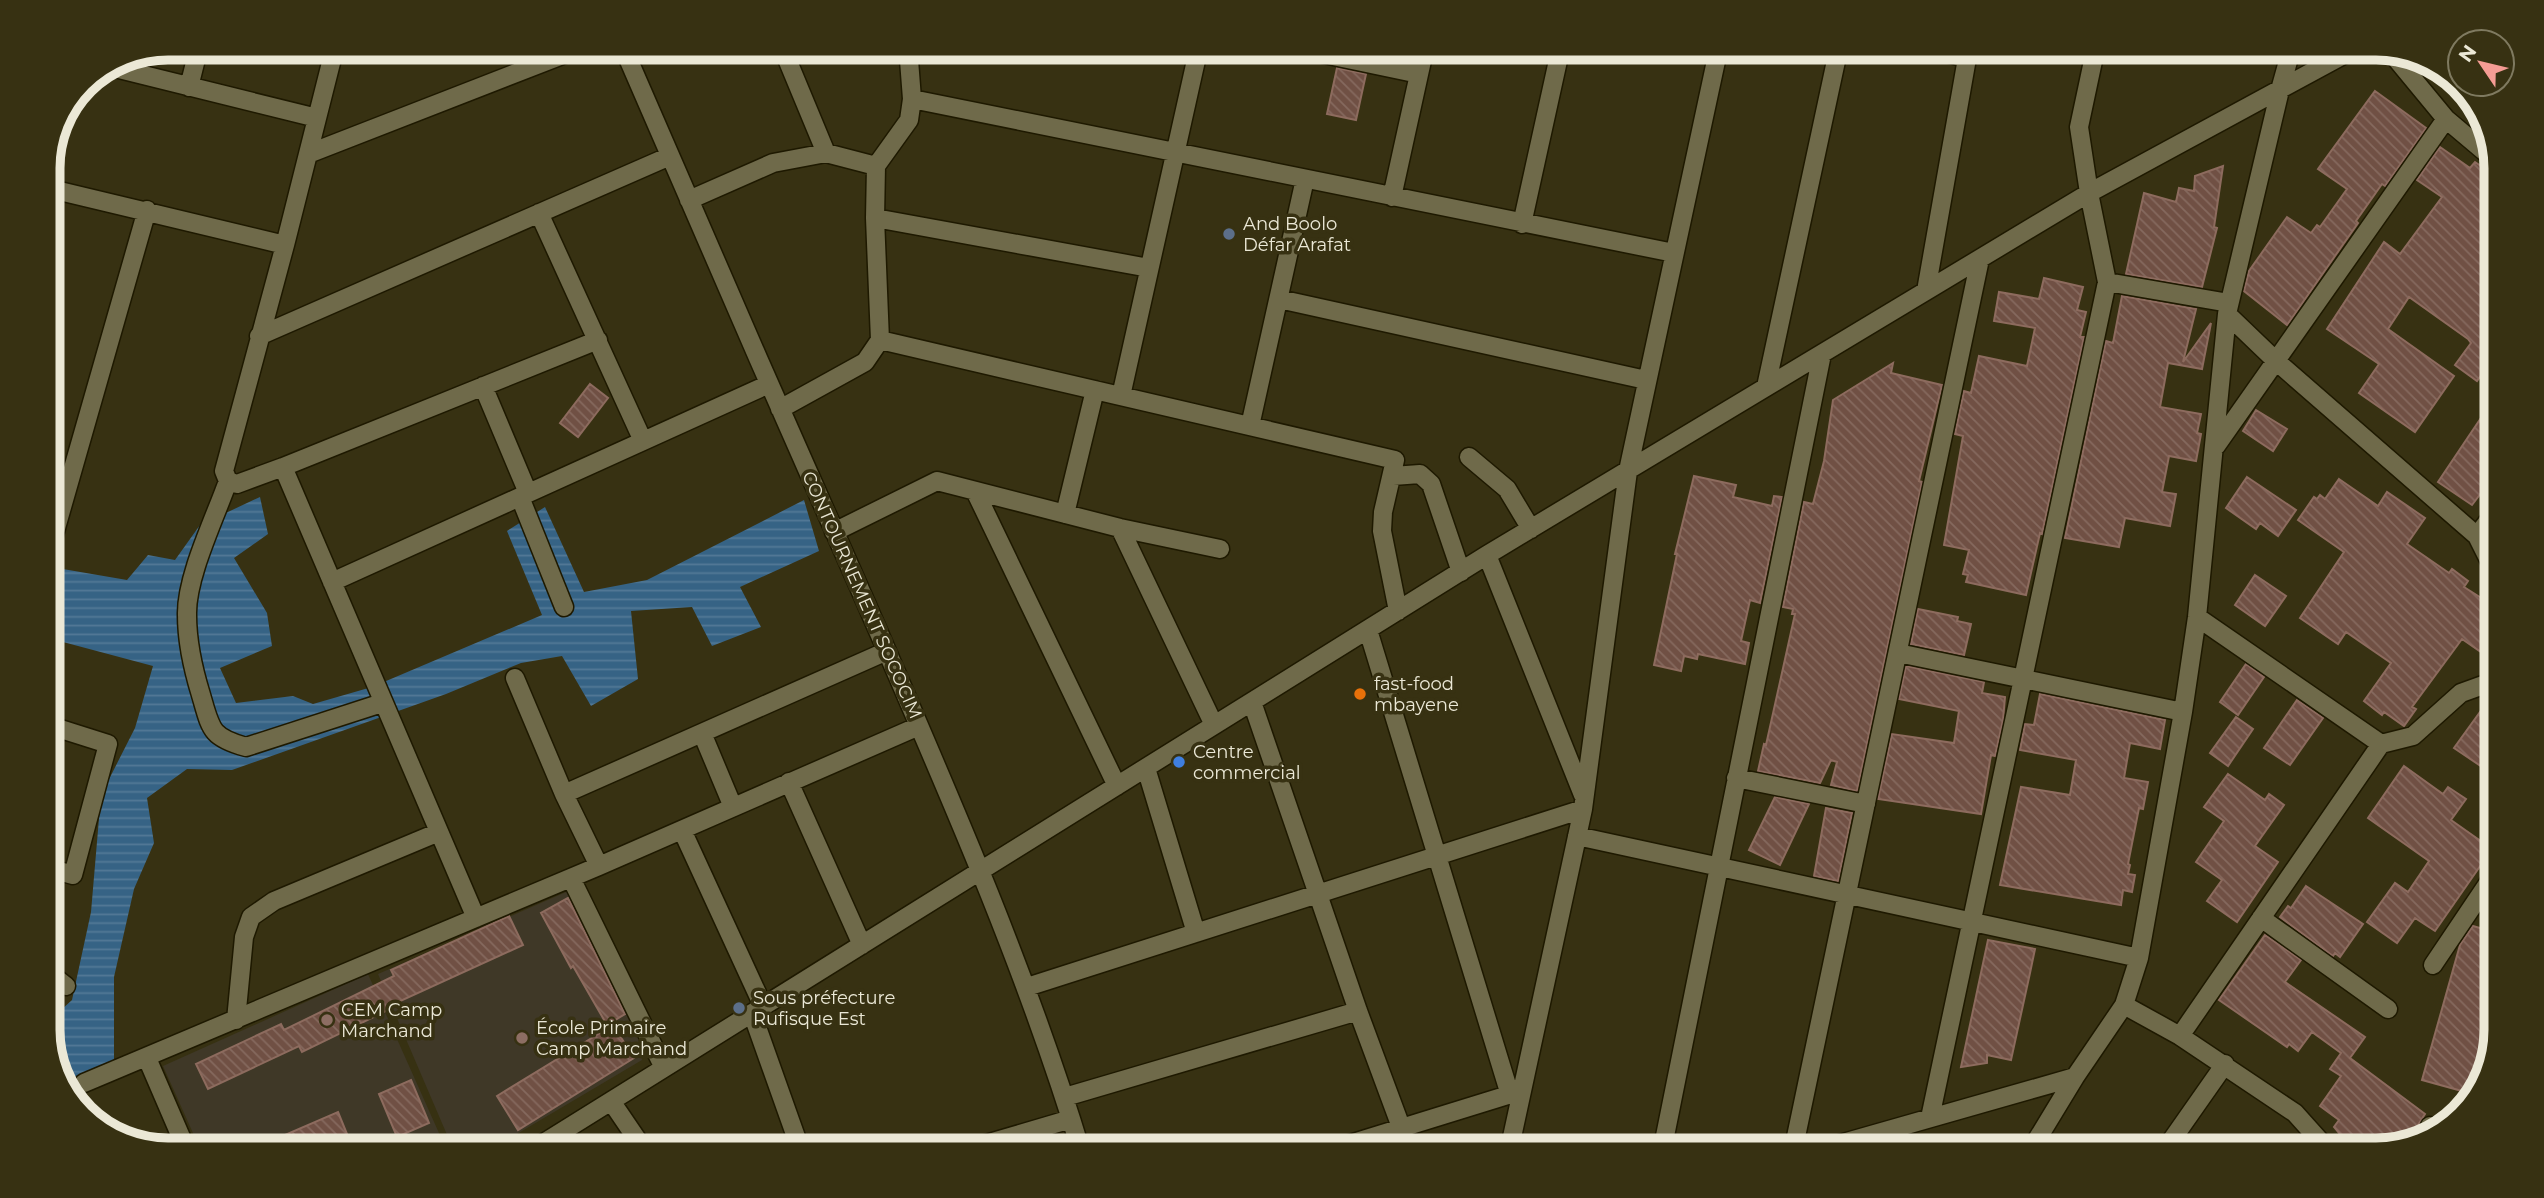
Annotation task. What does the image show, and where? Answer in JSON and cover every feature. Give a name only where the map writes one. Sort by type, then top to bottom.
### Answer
[{"type":"street","points":[[189,87],[196,59]]},
{"type":"street","points":[[332,59],[224,471],[228,481],[194,576],[187,613],[191,662],[211,727],[225,741],[246,747],[383,704]]},
{"type":"street","points":[[307,154],[552,59]]},
{"type":"street","name":"CONTOURNEMENT SOCOCIM","points":[[628,59],[887,651],[980,871],[1027,987],[1076,1138]]},
{"type":"street","points":[[787,59],[826,153]]},
{"type":"street","points":[[780,409],[864,362],[880,340],[876,166],[909,120],[912,99],[909,59]]},
{"type":"street","points":[[1121,396],[1196,59]]},
{"type":"street","points":[[1360,59],[1419,74]]},
{"type":"street","points":[[1392,197],[1422,59]]},
{"type":"street","points":[[1522,224],[1557,59]]},
{"type":"street","points":[[1511,1138],[1516,1093],[1583,804],[1628,471],[1716,59]]},
{"type":"street","points":[[1766,387],[1836,59]]},
{"type":"street","points":[[1926,291],[1967,59]]},
{"type":"street","points":[[1930,1118],[2107,282],[2079,127],[2093,59]]},
{"type":"street","points":[[2038,1138],[2124,1005],[2139,958],[2183,712],[2197,617],[2228,309],[2289,59]]},
{"type":"street","points":[[552,1138],[1487,555],[2089,193],[2336,59]]},
{"type":"street","points":[[2399,62],[2446,119],[2483,150]]},
{"type":"street","points":[[122,70],[317,118]]},
{"type":"street","points":[[912,99],[1674,253]]},
{"type":"street","points":[[2214,449],[2446,119]]},
{"type":"street","points":[[689,200],[773,163],[826,153],[876,166]]},
{"type":"street","points":[[259,336],[670,156]]},
{"type":"street","points":[[1250,426],[1305,179]]},
{"type":"street","points":[[60,191],[285,245]]},
{"type":"street","points":[[60,511],[147,210]]},
{"type":"street","points":[[539,213],[643,441]]},
{"type":"street","points":[[876,218],[1150,268]]},
{"type":"street","points":[[1796,1138],[1980,259]]},
{"type":"street","points":[[2107,282],[2228,309],[2276,361],[2477,536],[2484,550]]},
{"type":"street","points":[[1279,299],[1646,380]]},
{"type":"street","points":[[228,481],[237,484],[283,467],[598,340]]},
{"type":"street","points":[[880,340],[1395,460],[1383,512],[1382,531],[1398,611]]},
{"type":"street","points":[[1665,1138],[1822,354]]},
{"type":"street","points":[[332,582],[769,384]]},
{"type":"street","points":[[483,386],[564,607]]},
{"type":"street","points":[[1065,514],[1095,390]]},
{"type":"street","points":[[1469,457],[1507,489],[1531,529]]},
{"type":"street","points":[[283,467],[476,918]]},
{"type":"street","points":[[1393,476],[1420,474],[1431,484],[1461,572]]},
{"type":"street","points":[[834,532],[937,481],[1120,528],[1220,549]]},
{"type":"street","points":[[975,491],[1116,786]]},
{"type":"street","points":[[2477,536],[2484,527]]},
{"type":"street","points":[[1120,528],[1214,725]]},
{"type":"street","points":[[1487,555],[1583,804]]},
{"type":"street","points":[[2197,617],[2381,744]]},
{"type":"street","points":[[1368,630],[1437,856],[1516,1093]]},
{"type":"street","points":[[564,794],[887,651]]},
{"type":"street","points":[[1898,653],[2183,712]]},
{"type":"street","points":[[515,678],[564,794],[599,866]]},
{"type":"street","points":[[2180,1036],[2381,744],[2413,736],[2461,693],[2484,685]]},
{"type":"street","points":[[1252,702],[1358,1011],[1401,1127]]},
{"type":"street","points":[[85,1083],[571,878],[919,726]]},
{"type":"street","points":[[60,729],[108,744],[73,875],[60,871]]},
{"type":"street","points":[[702,733],[733,807]]},
{"type":"street","points":[[1146,768],[1196,933]]},
{"type":"street","points":[[1736,778],[1866,804]]},
{"type":"street","points":[[789,782],[862,945]]},
{"type":"street","points":[[1027,987],[1437,856],[1583,804]]},
{"type":"street","points":[[682,830],[758,1009],[797,1138]]},
{"type":"street","points":[[236,1020],[244,937],[251,917],[274,901],[439,832]]},
{"type":"street","points":[[1577,836],[2139,958]]},
{"type":"street","points":[[571,878],[664,1068]]},
{"type":"street","points":[[2433,965],[2484,889]]},
{"type":"street","points":[[2262,918],[2388,1009]]},
{"type":"street","points":[[60,981],[66,986]]},
{"type":"street","points":[[2124,1005],[2180,1036],[2295,1113],[2317,1138]]},
{"type":"street","points":[[1065,1097],[1358,1011]]},
{"type":"street","points":[[147,1058],[181,1138]]},
{"type":"street","points":[[2173,1138],[2225,1065]]},
{"type":"street","points":[[1860,1138],[2075,1077]]},
{"type":"street","points":[[1367,1138],[1516,1093]]},
{"type":"street","points":[[611,1101],[636,1138]]},
{"type":"street","points":[[1006,1138],[1071,1119]]},
{"type":"shaded area","name":"École Primaire Camp Marchand","points":[[573,889],[638,1016],[642,1060],[510,1138],[448,1138],[378,974]]},
{"type":"shaded area","name":"CEM Camp Marchand","points":[[368,974],[441,1138],[195,1138],[163,1066]]},
{"type":"water","points":[[260,497],[268,534],[234,558],[267,613],[272,646],[220,668],[236,703],[293,696],[313,704],[372,687],[542,615],[507,531],[545,507],[584,592],[647,580],[804,500],[819,551],[740,587],[761,627],[712,646],[692,607],[631,611],[638,679],[591,706],[562,656],[521,663],[446,694],[232,770],[187,769],[147,798],[154,843],[134,889],[114,977],[114,1061],[84,1076],[75,1084],[62,1052],[60,1011],[72,1000],[91,912],[101,795],[135,728],[153,666],[60,641],[60,569],[127,580],[148,555],[175,560],[200,525]]},
{"type":"building","points":[[1337,68],[1366,74],[1356,120],[1327,114]]},
{"type":"building","points":[[2375,91],[2426,128],[2385,186],[2382,184],[2287,325],[2244,291],[2249,271],[2287,217],[2311,233],[2317,225],[2320,227],[2347,189],[2318,169]]},
{"type":"building","points":[[2440,147],[2470,168],[2475,162],[2484,168],[2484,292],[2481,296],[2484,298],[2484,371],[2477,381],[2455,365],[2471,343],[2409,297],[2388,329],[2454,376],[2415,432],[2359,393],[2379,364],[2327,329],[2384,242],[2400,254],[2442,197],[2417,180]]},
{"type":"building","points":[[2223,166],[2214,227],[2217,228],[2202,287],[2126,274],[2144,193],[2176,202],[2179,188],[2194,191],[2195,176]]},
{"type":"building","points":[[2044,278],[2083,287],[2077,310],[2086,312],[2080,337],[2084,337],[2042,534],[2040,533],[2026,595],[1966,582],[1968,575],[1963,574],[1969,550],[1944,545],[1963,436],[1955,434],[1964,391],[1971,393],[1979,356],[2027,366],[2035,328],[1994,321],[1999,292],[2039,299]]},
{"type":"building","points":[[2122,296],[2196,309],[2183,362],[2211,323],[2202,369],[2168,363],[2160,407],[2201,414],[2197,433],[2201,434],[2196,461],[2169,456],[2162,492],[2176,494],[2170,526],[2125,518],[2119,547],[2065,538],[2106,341],[2113,343]]},
{"type":"building","points":[[1893,363],[1891,373],[1942,385],[1919,481],[1922,482],[1857,791],[1831,785],[1837,762],[1831,760],[1820,783],[1758,771],[1795,614],[1792,614],[1793,609],[1783,607],[1804,502],[1813,504],[1824,461],[1833,400]]},
{"type":"building","points":[[590,384],[608,398],[578,437],[560,423]]},
{"type":"building","points":[[2256,410],[2287,429],[2273,451],[2243,431]]},
{"type":"building","points":[[2484,413],[2484,489],[2472,505],[2438,482]]},
{"type":"building","points":[[1694,476],[1736,485],[1733,497],[1772,506],[1774,496],[1782,497],[1760,603],[1750,600],[1741,641],[1749,643],[1745,664],[1698,654],[1697,659],[1684,656],[1681,671],[1654,665],[1675,554]]},
{"type":"building","points":[[2247,477],[2296,510],[2278,536],[2260,523],[2256,529],[2226,508]]},
{"type":"building","points":[[2339,479],[2378,506],[2387,492],[2425,518],[2407,544],[2449,573],[2452,569],[2468,581],[2464,587],[2484,600],[2484,648],[2481,652],[2462,639],[2412,707],[2416,709],[2404,726],[2384,712],[2382,715],[2364,701],[2391,663],[2346,632],[2338,644],[2300,618],[2344,552],[2298,520],[2314,497],[2317,499],[2320,495],[2325,499]]},
{"type":"building","points":[[2255,575],[2286,596],[2265,626],[2235,605]]},
{"type":"building","points":[[1918,609],[1958,617],[1957,621],[1971,624],[1964,655],[1911,644]]},
{"type":"building","points":[[2246,664],[2264,677],[2238,715],[2220,702]]},
{"type":"building","points":[[1906,666],[1984,682],[1982,693],[2005,697],[2003,720],[1995,756],[1991,755],[1981,814],[1878,799],[1892,734],[1954,743],[1959,711],[1899,699]]},
{"type":"building","points":[[2040,694],[2165,720],[2160,749],[2130,743],[2124,778],[2148,782],[2143,809],[2139,808],[2128,864],[2128,874],[2135,875],[2132,892],[2123,890],[2121,905],[2000,885],[2021,787],[2070,795],[2076,760],[2020,750],[2025,724],[2034,725]]},
{"type":"building","points":[[2297,700],[2323,718],[2290,765],[2264,748]]},
{"type":"building","points":[[2484,706],[2484,768],[2454,748]]},
{"type":"building","points":[[2236,717],[2253,729],[2228,766],[2210,753]]},
{"type":"building","points":[[2404,766],[2443,794],[2448,787],[2466,799],[2451,820],[2484,843],[2484,861],[2435,931],[2415,918],[2397,943],[2367,922],[2395,883],[2408,892],[2429,861],[2368,818]]},
{"type":"building","points":[[2228,774],[2265,800],[2269,794],[2284,805],[2255,846],[2278,862],[2237,922],[2207,901],[2222,880],[2196,862],[2224,821],[2204,807]]},
{"type":"building","points":[[1775,797],[1809,804],[1780,865],[1749,850]]},
{"type":"building","points":[[1826,808],[1852,813],[1838,881],[1814,876]]},
{"type":"building","points":[[2306,886],[2363,924],[2340,957],[2335,953],[2333,956],[2280,917],[2288,906],[2291,908]]},
{"type":"building","points":[[568,898],[625,1014],[607,1025],[541,913]]},
{"type":"building","points":[[509,916],[523,945],[387,1007],[388,1010],[302,1052],[299,1046],[208,1089],[196,1064],[281,1024],[284,1030],[394,976],[391,970]]},
{"type":"building","points":[[2473,926],[2484,929],[2482,1052],[2476,1072],[2465,1092],[2422,1080],[2460,945]]},
{"type":"building","points":[[2265,935],[2301,960],[2285,982],[2365,1037],[2350,1058],[2425,1114],[2414,1132],[2405,1135],[2391,1138],[2343,1138],[2334,1127],[2339,1120],[2320,1106],[2341,1076],[2330,1069],[2341,1053],[2312,1032],[2298,1051],[2289,1044],[2287,1047],[2219,1000]]},
{"type":"building","points":[[1988,940],[2035,949],[2030,973],[2011,1060],[1987,1055],[1987,1063],[1961,1067]]},
{"type":"building","points":[[613,1025],[634,1058],[518,1130],[497,1096]]},
{"type":"building","points":[[411,1080],[429,1123],[397,1137],[379,1094]]},
{"type":"building","points":[[338,1112],[349,1138],[278,1138]]},
{"type":"place","name":"And Boolo Défar Arafat","points":[[1229,234]]},
{"type":"place","name":"fast-food mbayene","points":[[1360,694]]},
{"type":"place","name":"Centre commercial","points":[[1179,762]]},
{"type":"place","name":"Sous préfecture Rufisque Est","points":[[739,1008]]},
{"type":"place","name":"CEM Camp Marchand","points":[[327,1020]]},
{"type":"place","name":"École Primaire Camp Marchand","points":[[522,1038]]}]
